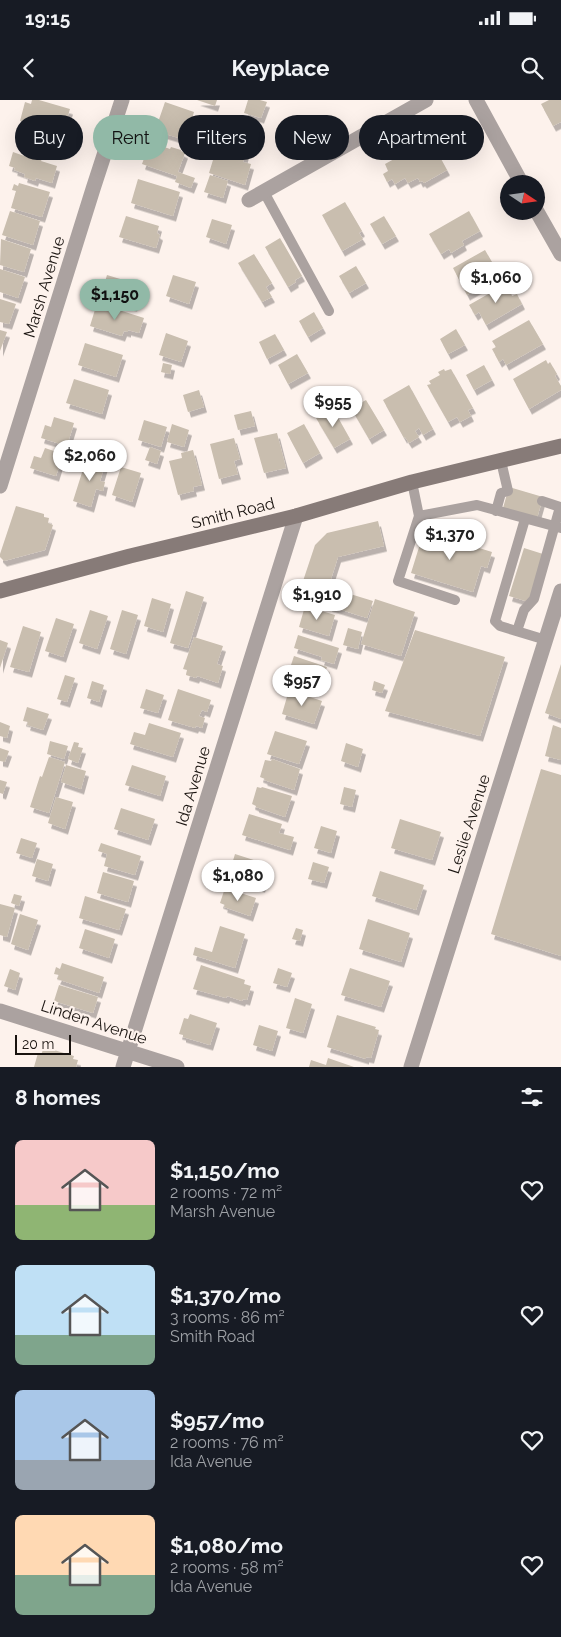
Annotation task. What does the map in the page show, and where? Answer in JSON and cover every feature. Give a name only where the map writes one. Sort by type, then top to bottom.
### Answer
[{"type":"main road","name":"Smith Road","points":[[0,591],[130,556],[296,516],[412,482],[561,446]]},
{"type":"street","name":"Marsh Avenue","points":[[0,486],[122,100]]},
{"type":"street","points":[[249,200],[426,100]]},
{"type":"street","points":[[476,100],[517,175]]},
{"type":"street","points":[[542,220],[561,254]]},
{"type":"street","name":"Ida Avenue","points":[[123,1067],[296,516]]},
{"type":"street","name":"Leslie Avenue","points":[[411,1067],[561,591]]},
{"type":"street","name":"Linden Avenue","points":[[0,1011],[177,1067]]},
{"type":"lane","points":[[264,192],[329,311]]},
{"type":"lane","points":[[496,511],[501,493],[508,491],[501,461]]},
{"type":"lane","points":[[412,482],[419,516],[398,581],[455,600]]},
{"type":"lane","points":[[516,631],[524,610],[534,599],[558,527],[560,507],[542,501]]},
{"type":"lane","points":[[419,516],[477,505],[558,527]]},
{"type":"lane","points":[[525,519],[495,621],[500,626],[546,640]]},
{"type":"building","points":[[32,100],[39,100],[70,109],[68,115],[22,115],[25,102],[31,104]]},
{"type":"building","points":[[197,100],[217,100],[215,106]]},
{"type":"building","points":[[248,100],[267,102],[262,115],[244,113]]},
{"type":"building","points":[[549,100],[561,100],[561,122],[553,126],[541,104]]},
{"type":"building","points":[[165,102],[194,112],[193,115],[178,115],[178,138],[168,135],[168,115],[161,115]]},
{"type":"building","points":[[171,147],[178,149],[178,160],[182,160],[178,172],[195,178],[191,188],[175,182],[177,176],[142,164],[143,160],[168,160],[168,148]]},
{"type":"building","points":[[13,152],[15,153],[15,160],[42,160],[57,166],[52,183],[36,178],[35,181],[24,177],[25,174],[9,166]]},
{"type":"building","points":[[213,160],[244,160],[243,162],[251,164],[245,185],[209,173]]},
{"type":"building","points":[[392,160],[442,160],[447,170],[424,183],[420,182],[418,178],[408,183],[405,178],[395,184],[392,179],[387,182],[383,174],[388,171],[385,164]]},
{"type":"building","points":[[210,175],[228,181],[223,198],[204,192]]},
{"type":"building","points":[[138,179],[180,192],[173,216],[131,203]]},
{"type":"building","points":[[19,183],[50,192],[42,217],[11,208],[16,191],[12,190],[14,184],[18,186]]},
{"type":"building","points":[[345,202],[362,231],[359,233],[363,239],[342,251],[322,215]]},
{"type":"building","points":[[10,211],[40,221],[33,245],[2,235]]},
{"type":"building","points":[[469,211],[480,231],[462,241],[464,245],[451,253],[449,249],[441,254],[429,234]]},
{"type":"building","points":[[126,216],[159,226],[157,233],[160,235],[156,248],[119,237]]},
{"type":"building","points":[[384,216],[396,236],[382,244],[370,224]]},
{"type":"building","points":[[212,219],[232,225],[226,244],[206,237]]},
{"type":"building","points":[[280,238],[302,276],[288,287],[265,247]]},
{"type":"building","points":[[1,239],[31,249],[24,272],[0,265]]},
{"type":"building","points":[[485,250],[500,276],[467,295],[453,268]]},
{"type":"building","points":[[254,254],[272,283],[266,287],[272,297],[262,302],[238,263]]},
{"type":"building","points":[[356,266],[366,283],[349,293],[339,276]]},
{"type":"building","points":[[0,269],[25,277],[18,298],[0,292]]},
{"type":"building","points":[[107,275],[140,285],[134,306],[101,295]]},
{"type":"building","points":[[173,275],[196,282],[189,304],[166,296]]},
{"type":"building","points":[[506,284],[512,296],[517,294],[522,304],[486,325],[479,312],[475,315],[469,305]]},
{"type":"building","points":[[0,299],[16,304],[9,324],[0,322]]},
{"type":"building","points":[[97,303],[144,318],[139,333],[128,330],[128,332],[124,331],[122,336],[90,326]]},
{"type":"building","points":[[314,312],[323,328],[308,337],[299,321]]},
{"type":"building","points":[[529,320],[543,344],[506,365],[503,359],[499,362],[492,349],[496,347],[492,341]]},
{"type":"building","points":[[456,329],[465,345],[448,354],[440,339]]},
{"type":"building","points":[[0,330],[7,332],[0,351]]},
{"type":"building","points":[[166,333],[188,341],[181,362],[159,355]]},
{"type":"building","points":[[275,334],[284,350],[267,359],[259,342]]},
{"type":"building","points":[[85,343],[123,355],[116,377],[78,365]]},
{"type":"building","points":[[297,354],[308,373],[288,384],[278,365]]},
{"type":"building","points":[[546,360],[548,364],[550,362],[557,374],[555,376],[561,386],[561,390],[529,409],[513,379]]},
{"type":"building","points":[[163,363],[172,365],[170,374],[161,372]]},
{"type":"building","points":[[484,365],[492,380],[474,390],[466,375]]},
{"type":"building","points":[[444,369],[445,371],[451,369],[473,408],[468,410],[471,416],[460,422],[457,417],[448,422],[427,385],[431,384],[429,381],[440,375],[438,372]]},
{"type":"building","points":[[74,379],[109,390],[102,414],[66,403]]},
{"type":"building","points":[[409,385],[433,429],[423,435],[419,428],[415,431],[419,437],[409,443],[404,438],[383,400]]},
{"type":"building","points":[[199,390],[204,407],[188,412],[183,395]]},
{"type":"building","points":[[366,400],[384,430],[369,439],[351,408]]},
{"type":"building","points":[[332,407],[350,439],[334,448],[316,418],[321,415],[320,413]]},
{"type":"building","points":[[251,411],[255,426],[238,430],[234,415]]},
{"type":"building","points":[[54,417],[74,423],[67,446],[41,438],[45,425],[51,427]]},
{"type":"building","points":[[144,420],[167,427],[161,447],[138,440]]},
{"type":"building","points":[[172,424],[189,430],[184,447],[167,442]]},
{"type":"building","points":[[304,424],[320,453],[303,463],[287,433]]},
{"type":"building","points":[[277,433],[286,468],[264,473],[254,438]]},
{"type":"building","points":[[234,438],[240,459],[234,461],[238,474],[219,479],[210,444]]},
{"type":"building","points":[[150,447],[161,451],[157,464],[145,460]]},
{"type":"building","points":[[45,448],[63,454],[56,476],[30,468],[34,456],[41,458]]},
{"type":"building","points":[[69,448],[77,450],[74,458],[66,455]]},
{"type":"building","points":[[193,450],[202,485],[193,487],[194,491],[178,495],[169,461],[182,458],[181,453]]},
{"type":"building","points":[[92,457],[106,461],[100,481],[105,482],[103,491],[96,489],[91,507],[73,501],[85,463],[90,465]]},
{"type":"building","points":[[121,467],[141,473],[132,502],[112,495]]},
{"type":"building","points":[[509,487],[543,497],[537,518],[503,508]]},
{"type":"building","points":[[16,506],[44,514],[44,517],[49,518],[48,523],[53,525],[45,550],[4,561],[0,554]]},
{"type":"building","points":[[378,521],[384,546],[338,557],[323,604],[298,596],[315,545],[327,533]]},
{"type":"building","points":[[424,531],[492,552],[487,568],[481,566],[473,592],[411,573]]},
{"type":"building","points":[[524,548],[543,554],[529,602],[509,596]]},
{"type":"building","points":[[334,589],[373,601],[367,618],[329,606]]},
{"type":"building","points":[[186,591],[204,597],[188,648],[170,643]]},
{"type":"building","points":[[152,598],[171,604],[163,632],[144,626]]},
{"type":"building","points":[[375,599],[415,612],[401,656],[361,644]]},
{"type":"building","points":[[305,606],[335,615],[329,636],[299,627]]},
{"type":"building","points":[[90,610],[108,616],[97,649],[79,643]]},
{"type":"building","points":[[122,610],[138,615],[126,654],[110,649]]},
{"type":"building","points":[[56,618],[74,624],[63,657],[45,651]]},
{"type":"building","points":[[23,626],[41,632],[29,672],[10,667]]},
{"type":"building","points":[[348,628],[362,632],[358,649],[343,645]]},
{"type":"building","points":[[415,630],[505,657],[480,736],[385,711]]},
{"type":"building","points":[[298,635],[339,648],[334,664],[321,660],[322,657],[294,648]]},
{"type":"building","points":[[194,637],[223,646],[217,664],[223,666],[218,683],[197,676],[196,678],[186,675],[187,670],[183,669]]},
{"type":"building","points":[[0,640],[8,643],[0,668]]},
{"type":"building","points":[[294,656],[327,667],[321,685],[288,674]]},
{"type":"building","points":[[561,664],[561,719],[545,713]]},
{"type":"building","points":[[65,675],[75,678],[67,702],[57,699]]},
{"type":"building","points":[[92,681],[104,685],[99,702],[87,698]]},
{"type":"building","points":[[374,681],[385,685],[382,693],[372,690]]},
{"type":"building","points":[[146,689],[164,695],[158,713],[140,708]]},
{"type":"building","points":[[178,689],[211,700],[207,712],[202,710],[199,716],[205,718],[202,728],[196,726],[195,728],[168,720]]},
{"type":"building","points":[[289,690],[322,701],[314,724],[282,714]]},
{"type":"building","points":[[27,707],[49,714],[43,730],[27,725],[28,722],[23,721]]},
{"type":"building","points":[[0,722],[10,726],[7,738],[0,736]]},
{"type":"building","points":[[149,723],[181,733],[173,757],[130,744],[134,732],[145,735]]},
{"type":"building","points":[[553,725],[561,728],[561,760],[545,756]]},
{"type":"building","points":[[275,731],[307,741],[299,764],[267,754]]},
{"type":"building","points":[[50,741],[68,746],[64,759],[47,754]]},
{"type":"building","points":[[74,742],[79,743],[78,747],[83,748],[78,763],[68,759]]},
{"type":"building","points":[[346,743],[363,749],[358,767],[341,761]]},
{"type":"building","points":[[0,748],[9,751],[5,762],[0,761]]},
{"type":"building","points":[[49,757],[65,762],[49,813],[30,807],[40,776],[42,777]]},
{"type":"building","points":[[272,759],[300,769],[294,790],[260,777],[265,760],[271,761]]},
{"type":"building","points":[[66,765],[86,771],[81,789],[61,782]]},
{"type":"building","points":[[132,765],[166,776],[160,796],[125,785]]},
{"type":"building","points":[[541,769],[561,775],[561,956],[491,934]]},
{"type":"building","points":[[0,780],[7,782],[3,794],[0,793]]},
{"type":"building","points":[[257,787],[292,796],[285,817],[252,804]]},
{"type":"building","points":[[344,787],[356,790],[352,807],[340,804]]},
{"type":"building","points":[[56,797],[73,802],[65,829],[48,823]]},
{"type":"building","points":[[121,808],[155,819],[148,840],[114,829]]},
{"type":"building","points":[[249,814],[282,824],[279,833],[294,837],[290,850],[242,835]]},
{"type":"building","points":[[400,819],[441,832],[432,860],[391,848]]},
{"type":"building","points":[[321,826],[337,831],[331,853],[314,848]]},
{"type":"building","points":[[21,838],[37,843],[32,858],[16,853]]},
{"type":"building","points":[[101,843],[141,856],[135,875],[104,866],[107,854],[98,851]]},
{"type":"building","points":[[235,854],[269,865],[262,887],[228,877]]},
{"type":"building","points":[[37,859],[53,864],[48,881],[32,876]]},
{"type":"building","points":[[313,862],[329,867],[324,883],[308,879]]},
{"type":"building","points":[[380,871],[424,885],[416,910],[372,896]]},
{"type":"building","points":[[103,872],[134,881],[128,902],[97,893]]},
{"type":"building","points":[[225,888],[256,898],[250,916],[224,907],[225,905],[220,903]]},
{"type":"building","points":[[14,894],[22,896],[19,906],[11,903]]},
{"type":"building","points":[[85,896],[126,909],[119,930],[79,918]]},
{"type":"building","points":[[0,904],[15,908],[7,937],[0,935]]},
{"type":"building","points":[[20,914],[38,920],[28,950],[11,944]]},
{"type":"building","points":[[368,919],[410,933],[401,962],[359,949]]},
{"type":"building","points":[[220,926],[245,934],[235,968],[193,955],[195,947],[212,952]]},
{"type":"building","points":[[296,928],[303,930],[300,941],[292,939]]},
{"type":"building","points":[[85,929],[115,939],[109,958],[79,948]]},
{"type":"building","points":[[62,963],[104,977],[99,993],[57,979],[59,975],[54,974],[56,967],[60,969]]},
{"type":"building","points":[[201,965],[245,980],[244,984],[251,986],[247,1000],[243,999],[242,1001],[227,996],[226,998],[193,989]]},
{"type":"building","points":[[278,968],[292,973],[287,987],[273,983]]},
{"type":"building","points":[[350,968],[390,981],[381,1007],[341,995]]},
{"type":"building","points":[[10,969],[20,973],[15,990],[4,986]]},
{"type":"building","points":[[59,985],[98,997],[93,1013],[54,1001]]},
{"type":"building","points":[[295,998],[312,1004],[303,1033],[286,1028]]},
{"type":"building","points":[[190,1014],[217,1023],[210,1045],[179,1034],[184,1018],[188,1019]]},
{"type":"building","points":[[337,1015],[376,1027],[375,1029],[379,1030],[371,1058],[366,1057],[366,1059],[327,1047]]},
{"type":"building","points":[[259,1025],[278,1031],[272,1051],[253,1045]]},
{"type":"building","points":[[44,1047],[74,1056],[73,1059],[78,1060],[76,1067],[34,1067],[38,1053],[41,1055]]},
{"type":"building","points":[[328,1058],[354,1067],[309,1067],[311,1060],[326,1065]]}]
